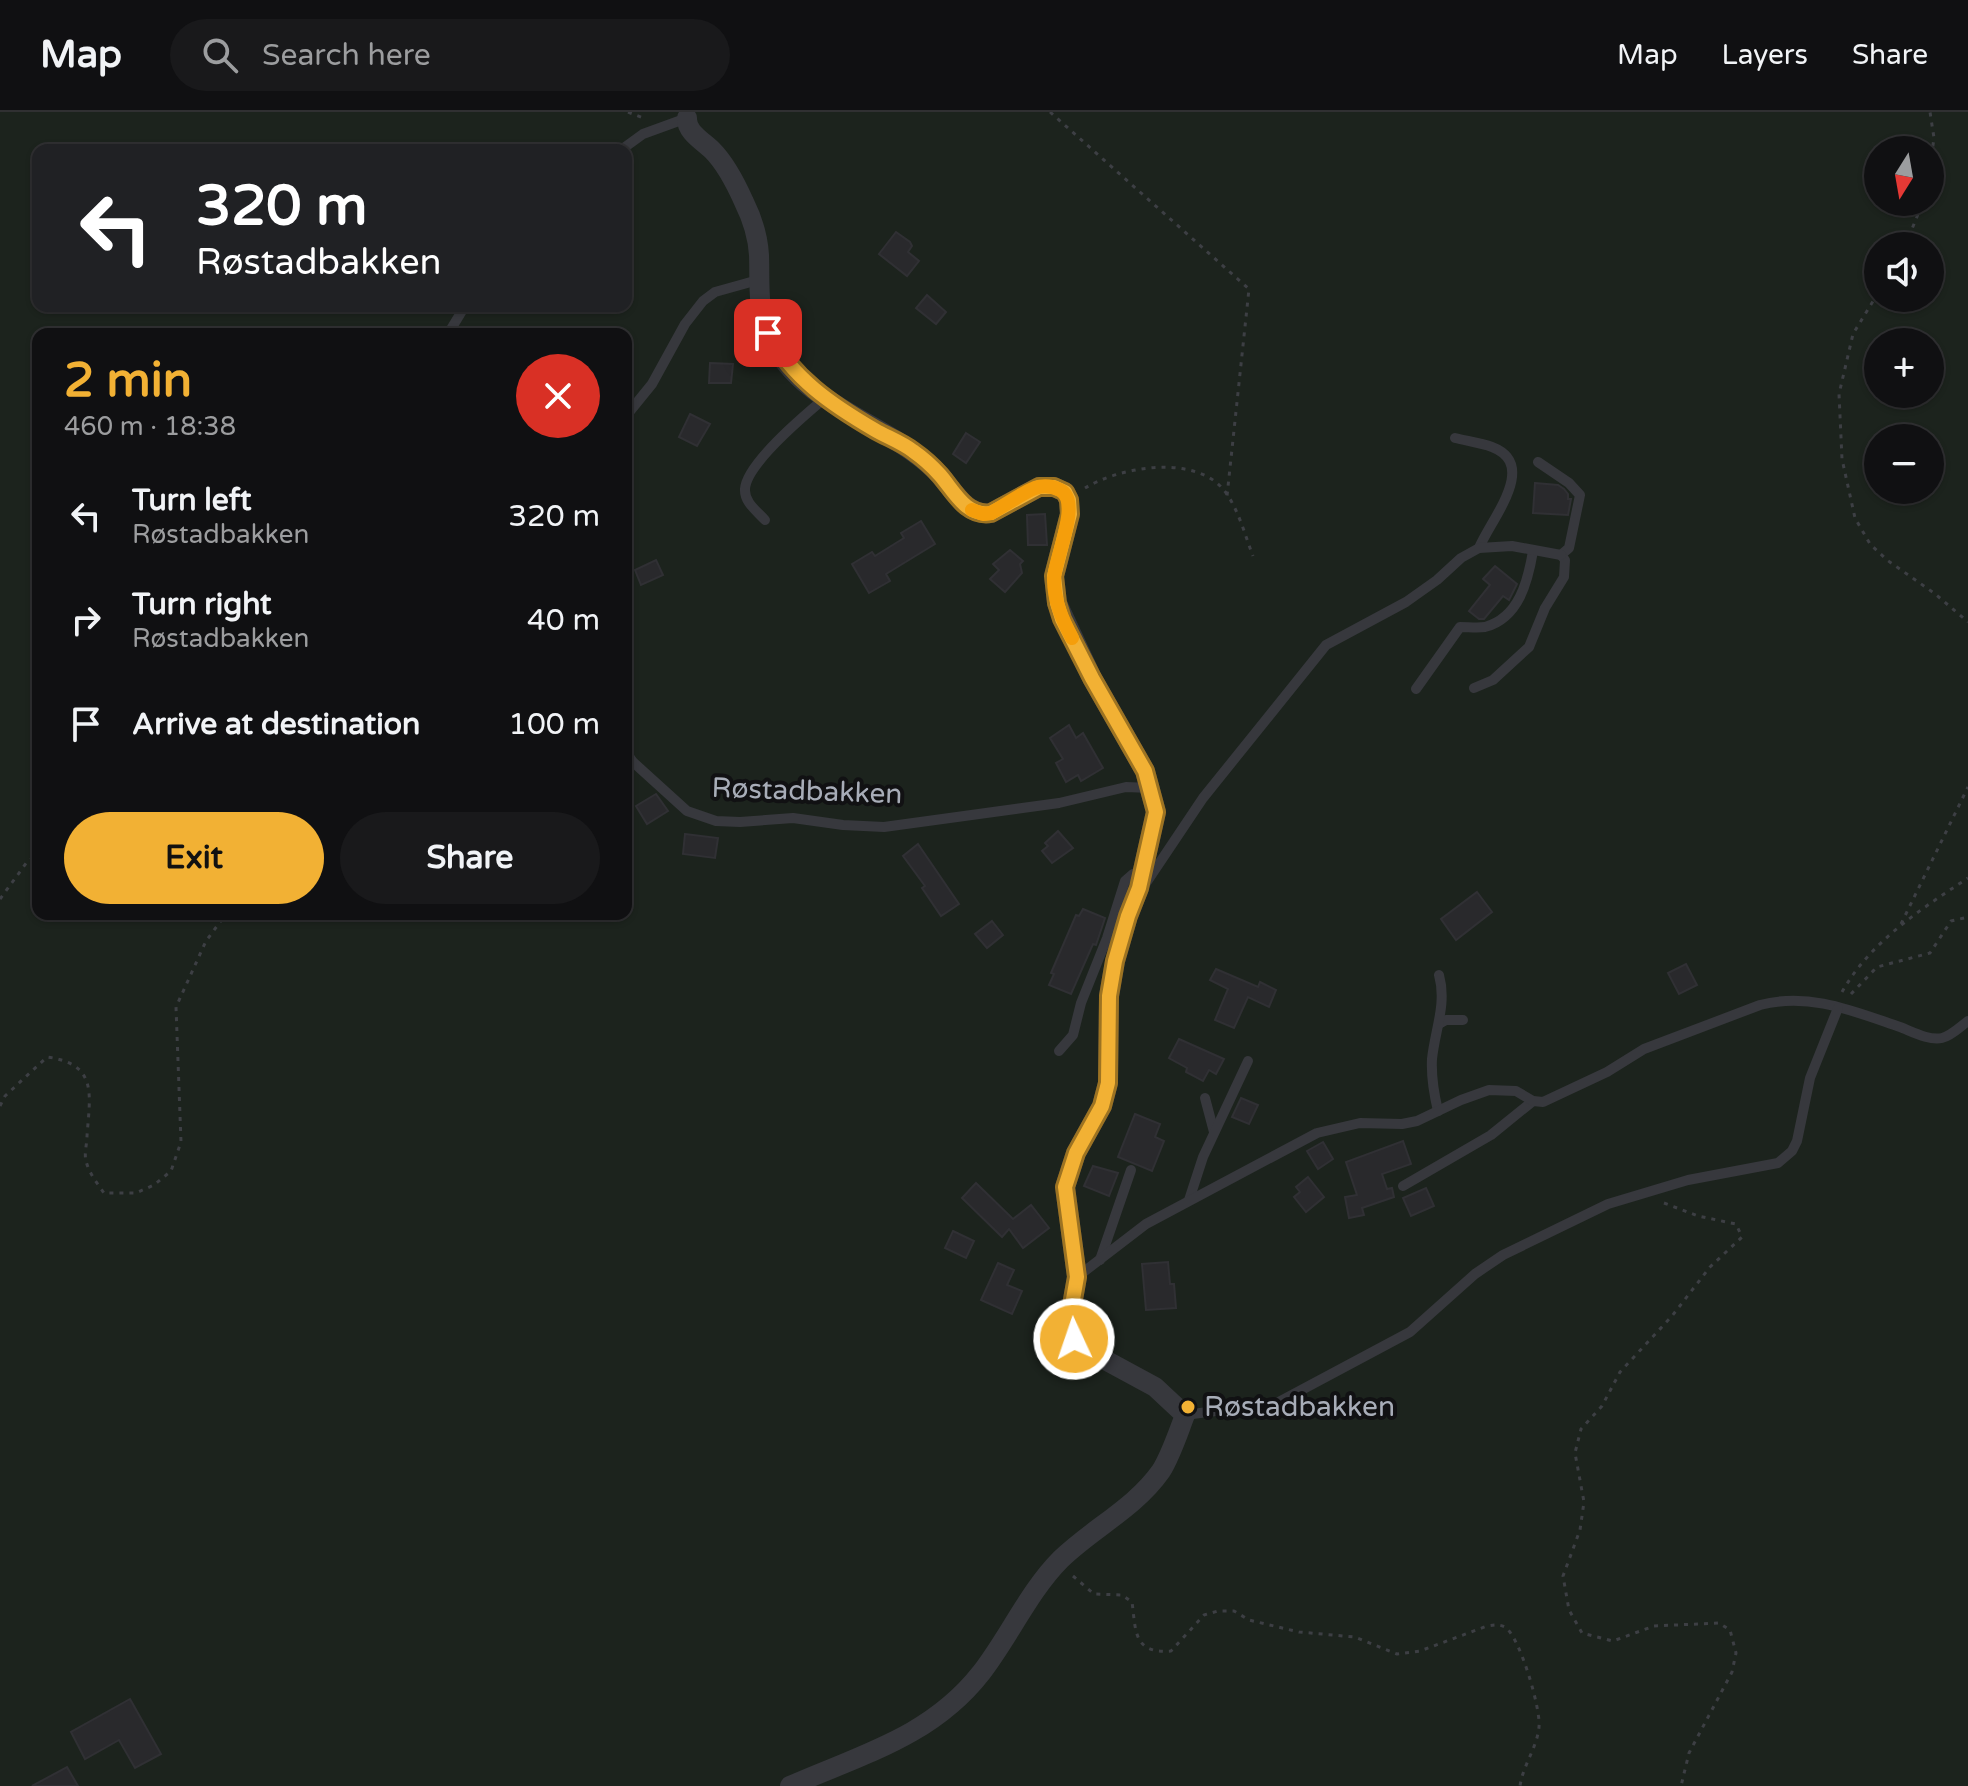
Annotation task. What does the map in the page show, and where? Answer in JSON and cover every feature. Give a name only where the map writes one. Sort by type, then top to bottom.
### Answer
[{"type":"street","points":[[688,115],[689,128],[731,176],[745,204],[757,243],[758,280],[765,323],[789,367],[825,398],[878,432],[910,448],[973,511],[991,513],[1039,487],[1054,487],[1065,492],[1070,514],[1054,576],[1057,603],[1092,678],[1139,758],[1152,788],[1155,823],[1121,937],[1109,996],[1109,1059],[1105,1094],[1102,1106],[1068,1171],[1065,1187],[1077,1277],[1069,1322],[1074,1339],[1083,1348],[1155,1387],[1185,1415],[1161,1470],[1134,1502],[1059,1561],[1000,1648],[955,1701],[930,1721],[883,1749],[790,1786]]},
{"type":"lane","points":[[629,144],[643,134],[688,115]]},
{"type":"lane","points":[[632,409],[652,384],[685,324],[703,301],[715,292],[758,280]]},
{"type":"lane","points":[[765,520],[747,501],[744,487],[775,443],[825,398]]},
{"type":"lane","points":[[1455,438],[1493,447],[1504,453],[1514,471],[1512,483],[1479,548]]},
{"type":"lane","points":[[1538,462],[1569,483],[1580,495],[1569,548],[1561,555]]},
{"type":"lane","points":[[1059,1051],[1073,1035],[1081,1003],[1107,938],[1122,889],[1133,874],[1140,880],[1151,878],[1203,798],[1319,652],[1335,639],[1406,602],[1461,558],[1479,548],[1512,546],[1561,555],[1565,560],[1564,577],[1545,608],[1529,647],[1493,680],[1474,688]]},
{"type":"lane","points":[[1416,689],[1460,627],[1485,627],[1508,615],[1521,596],[1533,551]]},
{"type":"lane","name":"Røstadbakken","points":[[632,761],[687,811],[716,821],[793,818],[884,827],[1059,803],[1126,787],[1152,788]]},
{"type":"lane","points":[[1438,1111],[1432,1057],[1443,1004],[1439,975]]},
{"type":"lane","points":[[1077,1277],[1129,1236],[1189,1200],[1323,1131],[1360,1123],[1402,1124],[1417,1121],[1489,1090],[1516,1091],[1533,1101],[1543,1102],[1607,1072],[1644,1049],[1760,1005],[1799,999],[1868,1015],[1936,1039],[1949,1035],[1968,1021]]},
{"type":"lane","points":[[1185,1415],[1277,1403],[1410,1332],[1475,1274],[1503,1255],[1578,1217],[1688,1180],[1778,1163],[1792,1151],[1803,1118],[1810,1078],[1838,1008]]},
{"type":"lane","points":[[1439,1024],[1446,1020],[1463,1020]]},
{"type":"lane","points":[[1189,1200],[1203,1157],[1248,1061]]},
{"type":"lane","points":[[1205,1098],[1214,1132]]},
{"type":"lane","points":[[1403,1186],[1491,1135],[1533,1101]]},
{"type":"lane","points":[[1099,1261],[1131,1170]]},
{"type":"path","points":[[1050,112],[1249,289],[1227,496]]},
{"type":"path","points":[[1930,112],[1934,136]]},
{"type":"path","points":[[1866,312],[1853,334],[1839,394],[1842,459],[1855,518],[1870,544],[1887,560],[1968,622]]},
{"type":"path","points":[[1069,500],[1101,478],[1150,468],[1173,468],[1207,477],[1218,484],[1227,496],[1253,556]]},
{"type":"path","points":[[1901,924],[1968,787]]},
{"type":"path","points":[[0,899],[32,858]]},
{"type":"path","points":[[1838,1008],[1842,990],[1869,956],[1901,924],[1968,878]]},
{"type":"path","points":[[1838,1008],[1877,967],[1930,953],[1951,921],[1968,917]]},
{"type":"path","points":[[0,1106],[5,1096],[47,1057],[69,1060],[85,1074],[90,1103],[85,1159],[104,1193],[136,1193],[154,1185],[171,1171],[181,1142],[176,1007],[206,941],[222,920]]},
{"type":"path","points":[[1639,1194],[1698,1216],[1736,1224],[1742,1237],[1710,1267],[1672,1316],[1620,1372],[1602,1406],[1581,1429],[1575,1453],[1584,1502],[1580,1530],[1563,1576],[1569,1610],[1582,1633],[1613,1641],[1654,1626],[1719,1623],[1730,1630],[1736,1653],[1732,1672],[1689,1753],[1681,1786]]},
{"type":"path","points":[[1059,1561],[1094,1594],[1122,1595],[1132,1602],[1138,1638],[1144,1647],[1158,1652],[1171,1651],[1204,1615],[1218,1611],[1234,1611],[1249,1620],[1299,1632],[1355,1637],[1397,1654],[1420,1651],[1487,1626],[1498,1624],[1508,1628],[1516,1642],[1539,1716],[1536,1743],[1520,1786]]},
{"type":"shaded area","points":[[0,112],[1968,112],[1968,1786],[0,1786]]},
{"type":"building","points":[[896,232],[910,242],[912,246],[908,252],[919,261],[907,276],[879,254]]},
{"type":"building","points":[[927,295],[946,312],[936,324],[916,308]]},
{"type":"building","points":[[710,363],[733,364],[731,383],[709,383]]},
{"type":"building","points":[[690,414],[710,424],[697,446],[679,437]]},
{"type":"building","points":[[966,433],[980,442],[966,463],[953,454]]},
{"type":"building","points":[[1535,483],[1558,485],[1564,489],[1568,499],[1571,499],[1568,515],[1533,513]]},
{"type":"building","points":[[1045,514],[1047,545],[1028,545],[1027,515]]},
{"type":"building","points":[[921,521],[935,544],[886,574],[890,581],[869,593],[852,564],[872,552],[875,556],[904,538],[901,533]]},
{"type":"building","points":[[1010,550],[1023,561],[1020,564],[1022,573],[1005,592],[990,579],[999,570],[993,564]]},
{"type":"building","points":[[656,560],[663,575],[641,585],[635,570]]},
{"type":"building","points":[[1495,566],[1517,584],[1509,600],[1503,596],[1484,619],[1479,619],[1469,611],[1490,585],[1483,579]]},
{"type":"building","points":[[1069,725],[1076,738],[1083,733],[1103,768],[1081,781],[1078,775],[1066,782],[1056,763],[1063,759],[1050,738]]},
{"type":"building","points":[[656,794],[668,811],[647,824],[636,806]]},
{"type":"building","points":[[1058,831],[1073,848],[1052,863],[1042,851],[1048,846],[1045,843]]},
{"type":"building","points":[[685,834],[718,838],[715,858],[683,854]]},
{"type":"building","points":[[918,844],[959,904],[941,916],[922,888],[925,886],[903,856]]},
{"type":"building","points":[[1477,892],[1492,912],[1456,940],[1441,919]]},
{"type":"building","points":[[1083,909],[1105,918],[1096,945],[1093,944],[1071,994],[1049,985],[1054,974],[1051,973],[1076,915],[1079,916]]},
{"type":"building","points":[[992,921],[1003,935],[987,948],[975,934]]},
{"type":"building","points":[[1686,964],[1697,985],[1679,994],[1668,973]]},
{"type":"building","points":[[1216,969],[1258,987],[1260,982],[1276,990],[1269,1007],[1248,997],[1234,1028],[1215,1020],[1228,989],[1210,980]]},
{"type":"building","points":[[1179,1039],[1224,1059],[1216,1074],[1209,1070],[1203,1081],[1169,1058]]},
{"type":"building","points":[[1241,1098],[1258,1105],[1249,1124],[1232,1117]]},
{"type":"building","points":[[1135,1114],[1160,1124],[1155,1137],[1164,1141],[1152,1171],[1118,1157]]},
{"type":"building","points":[[1403,1141],[1411,1164],[1382,1174],[1387,1189],[1392,1188],[1394,1197],[1362,1208],[1364,1215],[1349,1218],[1345,1197],[1357,1195],[1346,1162]]},
{"type":"building","points":[[1323,1142],[1333,1159],[1318,1169],[1307,1151]]},
{"type":"building","points":[[1093,1166],[1118,1173],[1109,1196],[1084,1186]]},
{"type":"building","points":[[1308,1177],[1324,1197],[1306,1212],[1294,1197],[1300,1192],[1296,1187]]},
{"type":"building","points":[[976,1183],[1013,1219],[1031,1205],[1049,1228],[1023,1248],[1009,1229],[1002,1237],[962,1198]]},
{"type":"building","points":[[1426,1188],[1434,1206],[1411,1216],[1403,1198]]},
{"type":"building","points":[[953,1231],[974,1241],[966,1258],[945,1248]]},
{"type":"building","points":[[1168,1262],[1176,1308],[1146,1310],[1142,1264]]},
{"type":"building","points":[[998,1263],[1014,1270],[1007,1285],[1022,1291],[1012,1314],[981,1300]]},
{"type":"building","points":[[130,1699],[161,1754],[135,1768],[119,1740],[85,1759],[71,1732]]},
{"type":"building","points":[[67,1767],[78,1786],[32,1786]]},
{"type":"slow traffic","points":[[972,510],[991,513],[1039,487],[1054,487],[1065,492],[1070,514],[1054,576],[1057,603],[1072,638]]},
{"type":"place","name":"Røstadbakken","points":[[1188,1407]]},
{"type":"route","points":[[768,333],[789,367],[808,385],[832,404],[910,448],[973,511],[991,513],[1031,490],[1047,486],[1065,492],[1069,500],[1070,514],[1054,576],[1057,603],[1092,678],[1139,758],[1152,788],[1156,812],[1139,888],[1115,961],[1109,996],[1108,1083],[1102,1106],[1068,1171],[1065,1187],[1077,1277],[1069,1322],[1074,1339]]}]
